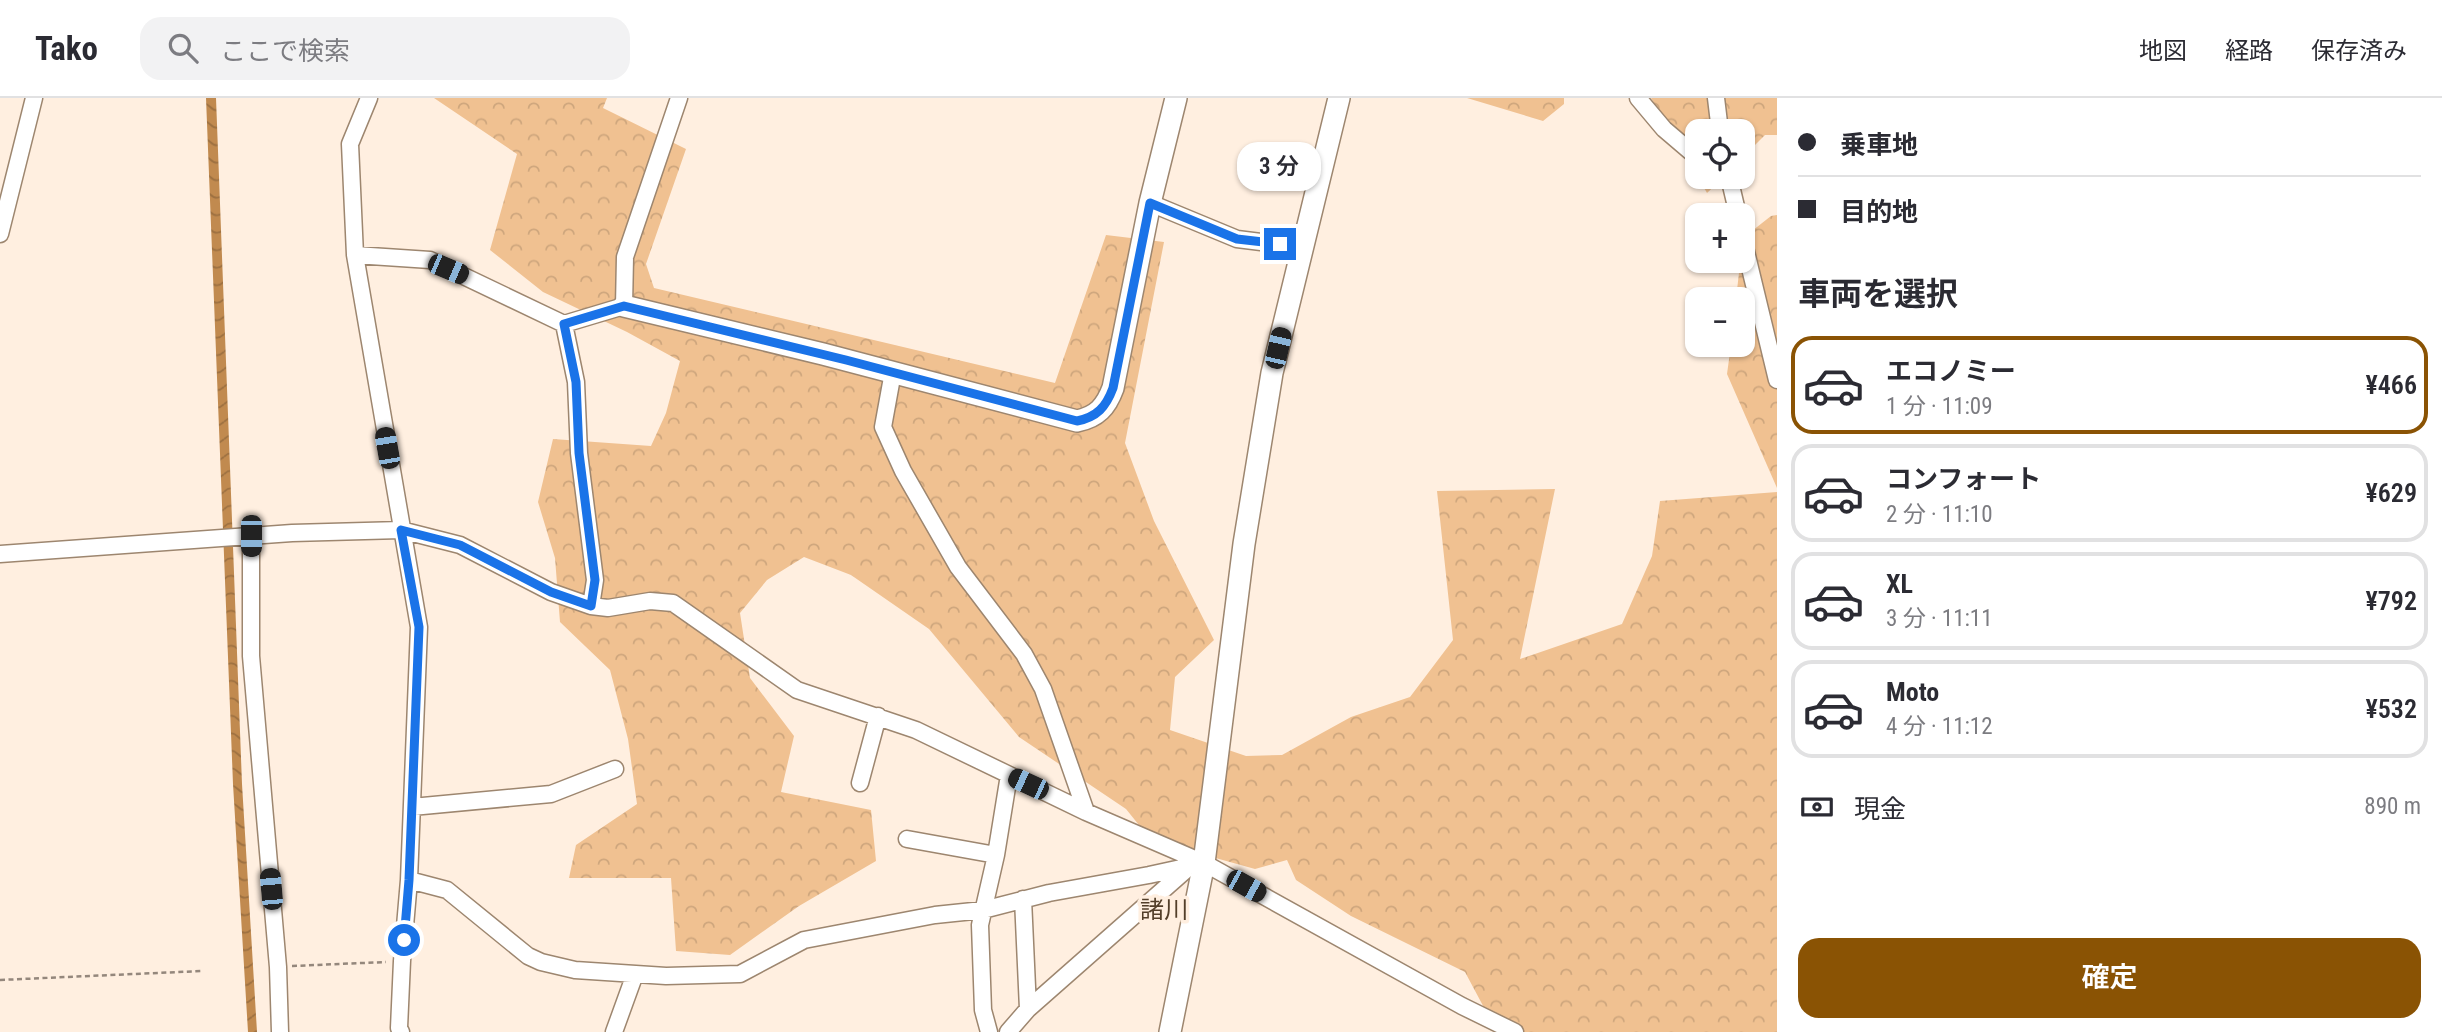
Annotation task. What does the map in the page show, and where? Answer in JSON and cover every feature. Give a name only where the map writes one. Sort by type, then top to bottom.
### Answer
[{"type":"street","points":[[0,234],[34,98]]},
{"type":"street","points":[[369,98],[350,144],[355,255],[419,627],[409,880],[402,961],[401,1032]]},
{"type":"street","points":[[624,306],[625,257],[679,98]]},
{"type":"street","points":[[355,255],[430,260],[564,324],[624,306],[893,372],[1077,421],[1090,418],[1107,405],[1113,388],[1150,203],[1176,98]]},
{"type":"street","points":[[1170,1032],[1272,373],[1339,98]]},
{"type":"street","points":[[1638,98],[1664,129],[1685,147]]},
{"type":"street","points":[[1716,98],[1719,119]]},
{"type":"street","points":[[1150,203],[1237,239],[1301,247]]},
{"type":"street","points":[[1751,273],[1777,380]]},
{"type":"street","points":[[564,324],[576,382],[579,453],[595,580],[591,606]]},
{"type":"street","points":[[893,372],[883,427],[903,471],[958,567],[1024,654],[1043,690],[1086,812]]},
{"type":"street","points":[[0,554],[251,536],[401,530],[460,545],[551,592],[591,606],[608,608],[650,601],[673,603],[797,690],[916,730],[1197,864],[1515,1032]]},
{"type":"street","points":[[251,536],[251,656],[278,967],[280,1032]]},
{"type":"street","points":[[860,783],[878,716]]},
{"type":"street","points":[[412,807],[551,794],[615,769]]},
{"type":"street","points":[[989,1032],[983,1010],[980,925],[996,855],[1009,775]]},
{"type":"street","points":[[907,839],[996,855]]},
{"type":"street","points":[[409,880],[447,890],[528,956],[541,962],[575,970],[666,976],[740,974],[804,940],[935,915],[983,910],[1023,899],[1197,864]]},
{"type":"street","points":[[1008,1032],[1028,1009],[1197,864]]},
{"type":"street","points":[[1023,899],[1028,1009]]},
{"type":"street","points":[[614,1032],[635,974]]},
{"type":"path","points":[[278,967],[402,961]]},
{"type":"path","points":[[0,980],[201,971]]},
{"type":"green space","points":[[434,98],[607,98],[603,108],[686,149],[646,264],[654,288],[1055,383],[1106,235],[1164,242],[1125,443],[1154,521],[1214,640],[1175,677],[1170,730],[1246,756],[1282,755],[1351,717],[1410,697],[1453,640],[1437,491],[1555,489],[1520,659],[1622,624],[1652,556],[1660,501],[1777,492],[1777,1032],[1497,1032],[1465,972],[1351,916],[1296,880],[1287,860],[1255,869],[1151,840],[1126,809],[1019,737],[929,629],[851,575],[804,557],[767,580],[740,613],[750,678],[794,736],[781,792],[871,810],[876,861],[799,906],[730,955],[676,951],[671,878],[569,878],[576,845],[637,804],[628,739],[610,670],[560,622],[555,558],[538,502],[553,439],[651,446],[666,413],[680,361],[543,292],[490,250],[517,154]]},
{"type":"green space","points":[[1467,98],[1564,98],[1564,104],[1543,121]]},
{"type":"green space","points":[[1651,98],[1777,98],[1777,135],[1765,135],[1755,145],[1755,119],[1685,119],[1685,154]]},
{"type":"green space","points":[[1777,215],[1777,488],[1727,374],[1729,357],[1755,357],[1755,287],[1737,287],[1739,273],[1755,273],[1755,229],[1771,216]]},
{"type":"water","points":[[206,98],[216,98],[242,784],[257,1032],[248,1032],[233,784]]},
{"type":"district","name":"諸川","points":[[1164,910]]},
{"type":"route","points":[[404,940],[409,880],[419,627],[401,530],[460,545],[551,592],[591,606],[595,580],[579,453],[576,382],[564,324],[624,306],[846,360],[1077,421],[1090,418],[1107,405],[1113,388],[1150,203],[1237,239],[1280,244]]}]
